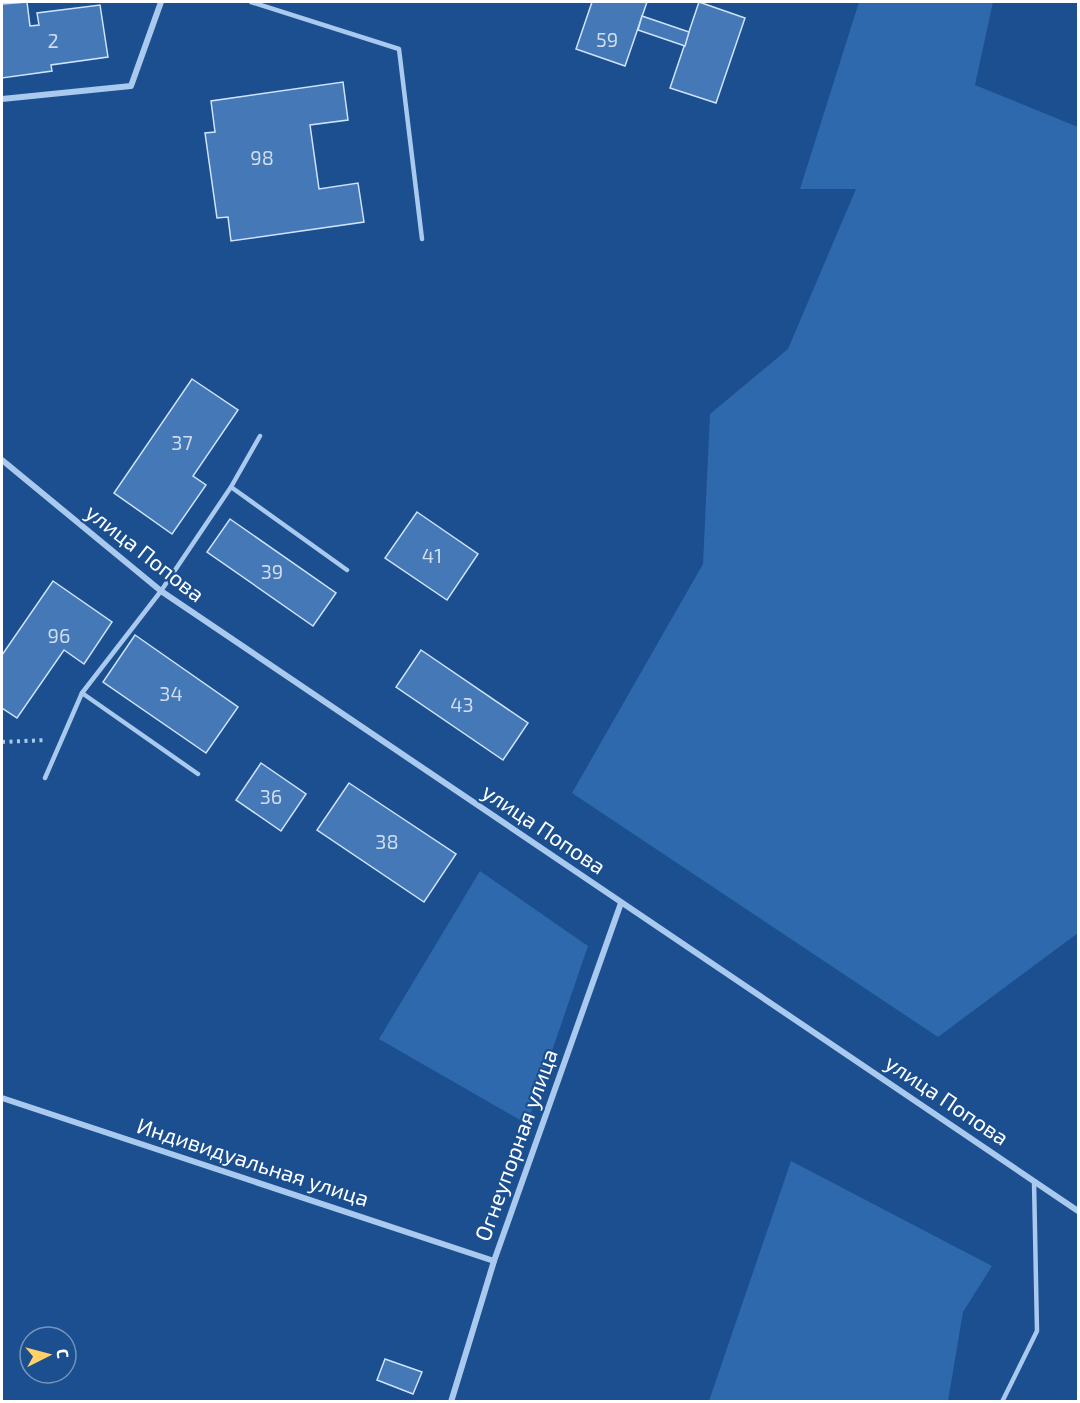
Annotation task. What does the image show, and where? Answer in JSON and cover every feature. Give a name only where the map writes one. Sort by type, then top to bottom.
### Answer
[{"type":"street","points":[[2,99],[131,86],[161,2]]},
{"type":"street","name":"улица Попова","points":[[2,459],[161,591],[1078,1211]]},
{"type":"street","name":"Огнеупорная улица","points":[[451,1401],[494,1261],[621,903]]},
{"type":"street","name":"Индивидуальная улица","points":[[2,1098],[494,1261]]},
{"type":"lane","points":[[251,2],[399,49],[422,239]]},
{"type":"lane","points":[[45,778],[82,693],[161,591],[231,488],[260,436]]},
{"type":"lane","points":[[231,488],[347,570]]},
{"type":"lane","points":[[82,693],[198,774]]},
{"type":"lane","points":[[1002,1401],[1037,1331],[1034,1181]]},
{"type":"path","points":[[2,742],[62,739]]},
{"type":"shaded area","points":[[859,2],[993,2],[975,85],[1078,127],[1078,933],[938,1037],[572,793],[703,564],[710,414],[788,349],[856,189],[800,189]]},
{"type":"shaded area","points":[[480,871],[588,946],[527,1124],[379,1039]]},
{"type":"shaded area","points":[[791,1161],[992,1266],[963,1312],[948,1401],[709,1401]]},
{"type":"building","points":[[27,2],[30,26],[39,25],[37,13],[100,5],[108,57],[51,65],[52,71],[2,78],[2,4]]},
{"type":"building","points":[[592,2],[647,2],[625,66],[576,49]]},
{"type":"building","points":[[699,2],[745,18],[716,103],[670,88]]},
{"type":"building","points":[[642,16],[689,32],[685,46],[638,30]]},
{"type":"building","points":[[343,82],[348,120],[310,125],[319,189],[358,183],[364,222],[231,241],[228,217],[217,218],[205,133],[215,132],[211,101]]},
{"type":"building","points":[[192,379],[238,410],[193,476],[206,485],[172,534],[114,493]]},
{"type":"building","points":[[417,512],[478,554],[447,600],[385,558]]},
{"type":"building","points":[[230,519],[336,593],[313,626],[207,552]]},
{"type":"building","points":[[53,581],[112,622],[84,664],[64,650],[17,718],[2,708],[2,655]]},
{"type":"building","points":[[135,635],[238,707],[206,753],[103,682]]},
{"type":"building","points":[[421,650],[528,723],[503,760],[396,687]]},
{"type":"building","points":[[261,763],[306,794],[281,831],[236,800]]},
{"type":"building","points":[[349,783],[456,854],[424,902],[317,830]]},
{"type":"building","points":[[385,1359],[422,1372],[413,1394],[377,1380]]}]
